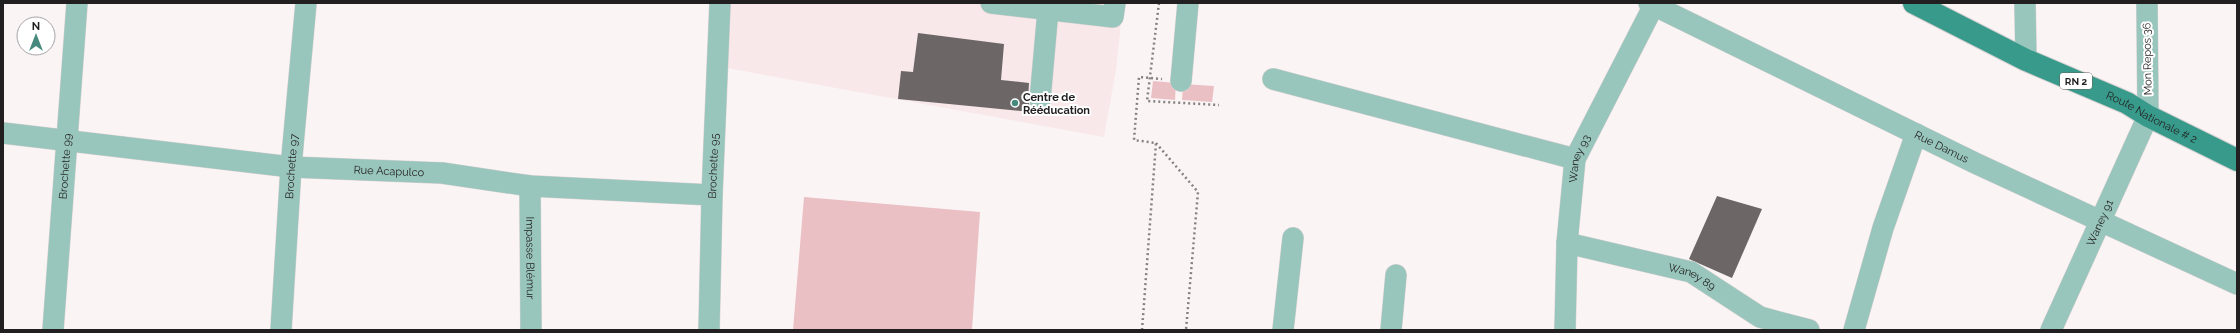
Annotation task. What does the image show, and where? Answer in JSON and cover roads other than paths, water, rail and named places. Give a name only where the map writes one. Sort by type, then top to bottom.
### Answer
[{"type":"main road","name":"Route Nationale # 2","points":[[1914,3],[2026,60],[2127,103],[2148,116],[2237,160]]},
{"type":"street","name":"Brochette 99","points":[[53,330],[77,3]]},
{"type":"street","name":"Brochette 97","points":[[281,330],[291,167],[306,3]]},
{"type":"street","name":"Brochette 95","points":[[709,330],[712,195],[720,3]]},
{"type":"street","points":[[991,3],[1113,17],[1115,3]]},
{"type":"street","points":[[1181,81],[1188,3]]},
{"type":"street","points":[[2025,3],[2026,60]]},
{"type":"street","name":"Mon Repos 36","points":[[2146,3],[2148,116]]},
{"type":"street","name":"Rue Damus","points":[[1653,4],[1916,134],[2100,222],[2237,284]]},
{"type":"street","name":"Waney 93","points":[[1565,330],[1567,243],[1575,159],[1653,4]]},
{"type":"street","points":[[1040,100],[1048,10]]},
{"type":"street","points":[[1272,79],[1575,159]]},
{"type":"street","name":"Waney 91","points":[[2051,330],[2148,116]]},
{"type":"street","name":"Rue Acapulco","points":[[3,134],[67,140],[291,167],[442,173],[530,186],[712,195]]},
{"type":"street","points":[[1854,330],[1883,228],[1916,134]]},
{"type":"street","name":"Impasse Blémur","points":[[530,186],[531,330]]},
{"type":"street","points":[[1282,330],[1293,238]]},
{"type":"street","name":"Waney 89","points":[[1567,243],[1691,272],[1759,323],[1809,330]]},
{"type":"street","points":[[1392,330],[1396,275]]},
{"type":"place","name":"Centre de Rééducation","points":[[1015,103]]}]
